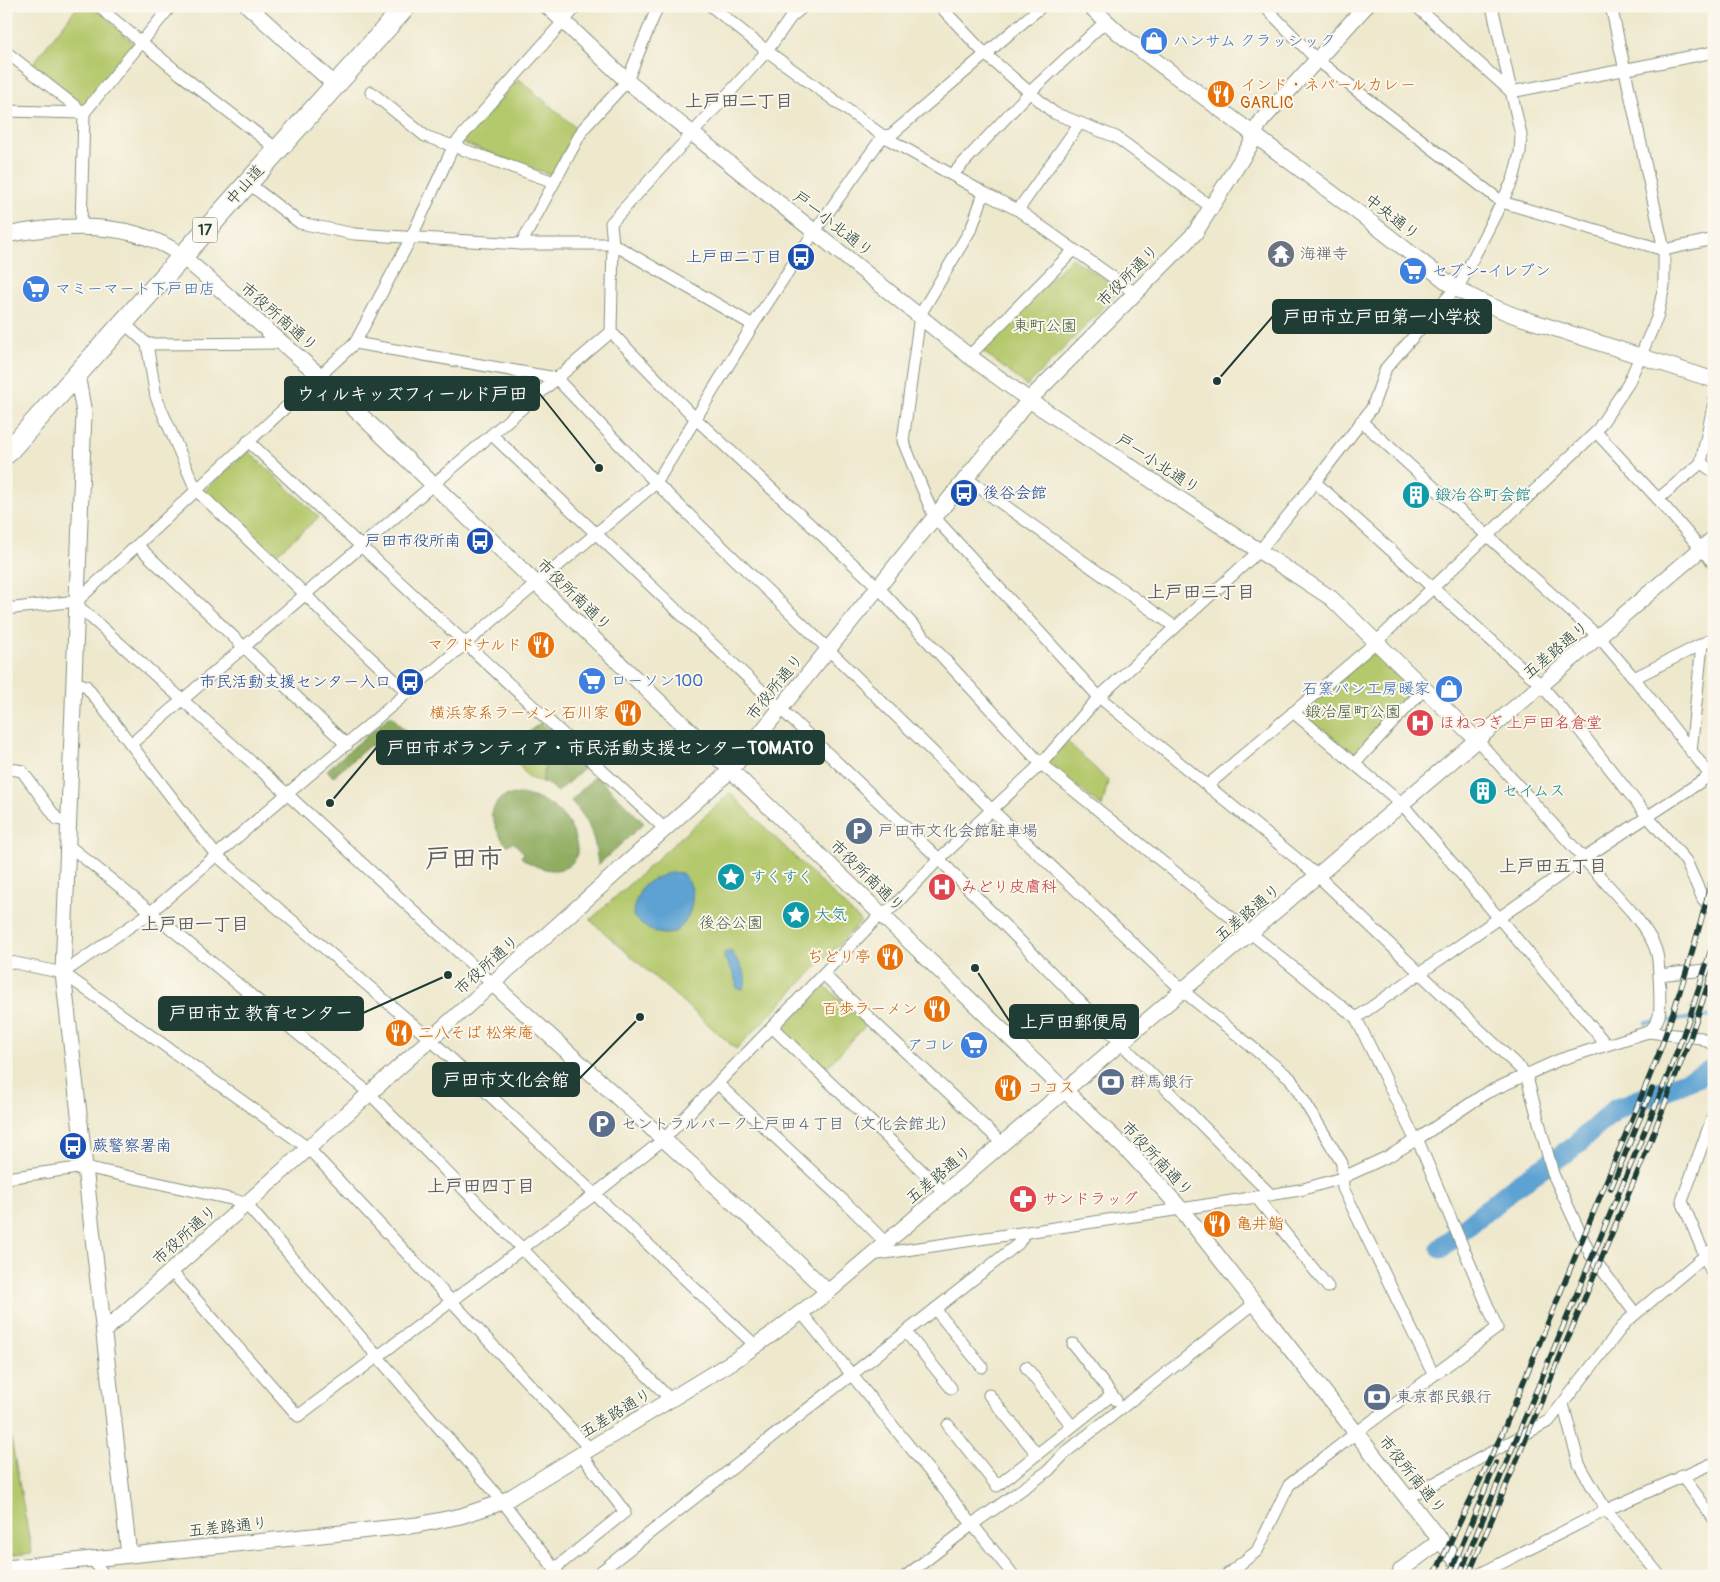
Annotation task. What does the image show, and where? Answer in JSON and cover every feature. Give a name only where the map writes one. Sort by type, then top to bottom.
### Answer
[{"type":"highway","name":"中山道","points":[[6,454],[406,6]]},
{"type":"street","points":[[100,6],[107,14],[277,149]]},
{"type":"street","points":[[80,226],[84,113],[171,6]]},
{"type":"street","points":[[248,6],[335,85]]},
{"type":"street","name":"戸一小北通り","points":[[546,6],[627,82],[969,356],[1029,400],[1331,598],[1478,741],[1631,911],[1648,933],[1657,954],[1659,975],[1658,1016],[1650,1030]]},
{"type":"street","points":[[6,609],[77,603],[248,441],[355,343],[411,238],[454,145],[577,6]]},
{"type":"street","points":[[521,244],[583,129],[627,82],[658,6]]},
{"type":"street","points":[[711,6],[767,51],[883,136],[1018,210],[1135,293]]},
{"type":"street","points":[[804,6],[791,17],[767,51],[611,223],[613,244],[611,332],[696,419],[878,587],[1041,764],[1356,1018],[1416,1140],[1497,1328],[1433,1374],[1289,1485],[1257,1551],[1225,1576]]},
{"type":"street","points":[[940,6],[985,54],[1054,113],[1116,137],[1211,208]]},
{"type":"street","points":[[63,972],[151,912],[287,794],[656,483],[753,325],[814,232],[883,136],[891,135],[1042,6]]},
{"type":"street","name":"中央通り","points":[[1090,6],[1121,35],[1368,220],[1455,288],[1513,315],[1714,380]]},
{"type":"street","points":[[1264,6],[1317,60],[1502,202],[1664,250],[1714,239]]},
{"type":"street","name":"市役所通り","points":[[104,1331],[731,770],[1029,400],[1195,233],[1254,136],[1262,119],[1366,6]]},
{"type":"street","points":[[1416,6],[1511,92]]},
{"type":"street","points":[[172,1270],[298,1416],[595,1194],[664,1139],[881,914],[893,907],[940,859],[1041,764],[1099,696],[1259,551],[1372,408],[1386,368],[1461,282],[1514,180],[1520,153],[1521,135],[1492,6]]},
{"type":"street","points":[[1208,785],[1376,642],[1596,432],[1628,384],[1657,318],[1664,286],[1664,250],[1611,6]]},
{"type":"street","points":[[952,175],[1030,92],[1106,21]]},
{"type":"street","points":[[6,52],[84,113]]},
{"type":"street","points":[[1511,92],[1714,52]]},
{"type":"street","points":[[371,92],[425,136],[554,182]]},
{"type":"street","points":[[6,111],[84,113]]},
{"type":"street","points":[[1018,210],[1080,123]]},
{"type":"street","points":[[248,183],[300,223],[354,234],[521,244],[613,244],[753,325]]},
{"type":"street","points":[[984,193],[972,227],[920,315],[904,441],[934,517],[1099,696],[1318,876],[1526,1074],[1553,1174],[1590,1254],[1635,1313]]},
{"type":"street","name":"市役所南通り","points":[[6,235],[80,226],[133,234],[172,248],[319,375],[1132,1155],[1181,1210],[1468,1576]]},
{"type":"street","points":[[969,356],[1074,250]]},
{"type":"street","points":[[123,322],[147,344],[156,398],[196,490],[408,693]]},
{"type":"street","points":[[131,744],[611,332]]},
{"type":"street","points":[[355,343],[556,378],[656,483],[992,810],[1183,991],[1290,1078],[1342,1163],[1343,1188],[1433,1374]]},
{"type":"street","points":[[147,344],[285,344]]},
{"type":"street","points":[[77,374],[84,413],[63,972],[129,1555]]},
{"type":"street","points":[[1658,499],[1701,463],[1714,402]]},
{"type":"street","points":[[1356,1018],[1583,859],[1712,776],[1599,637],[1361,421]]},
{"type":"street","points":[[1596,432],[1658,499],[1714,564]]},
{"type":"street","points":[[492,435],[940,859],[1271,1195]]},
{"type":"street","points":[[248,441],[666,829]]},
{"type":"street","points":[[1701,463],[1714,472]]},
{"type":"street","points":[[966,478],[1175,627]]},
{"type":"street","points":[[1315,482],[1542,685],[1648,818],[1686,861],[1703,899],[1714,911]]},
{"type":"street","name":"五差路通り","points":[[6,1568],[56,1570],[92,1559],[416,1525],[466,1514],[503,1502],[756,1346],[828,1292],[1478,741],[1714,538]]},
{"type":"street","points":[[138,546],[347,745]]},
{"type":"street","points":[[77,603],[784,1249],[828,1292]]},
{"type":"street","points":[[1634,678],[1714,638]]},
{"type":"street","points":[[1691,752],[1702,644]]},
{"type":"street","points":[[74,682],[86,686],[216,855],[430,1039],[756,1346]]},
{"type":"street","points":[[1355,763],[1425,688]]},
{"type":"street","points":[[1293,712],[1402,804],[1606,1044]]},
{"type":"street","points":[[6,768],[22,772],[57,819],[69,822]]},
{"type":"street","points":[[68,845],[370,1094],[671,1400]]},
{"type":"street","points":[[6,961],[63,972],[308,1148],[452,1301],[585,1451],[625,1512],[557,1572],[503,1502],[246,1204],[85,1167],[6,1178]]},
{"type":"street","points":[[1659,975],[1714,969]]},
{"type":"street","points":[[823,974],[1003,1144]]},
{"type":"street","points":[[772,1027],[945,1193]]},
{"type":"street","points":[[872,1255],[1181,1210],[1300,1190],[1342,1178],[1389,1156],[1486,1094],[1559,1060],[1650,1030],[1701,1038],[1714,1045]]},
{"type":"street","points":[[718,1084],[838,1195],[886,1243]]},
{"type":"street","points":[[1714,1113],[1682,1201],[1714,1278]]},
{"type":"street","points":[[1256,1197],[1328,1288]]},
{"type":"street","points":[[595,1576],[1018,1244],[1025,1233]]},
{"type":"street","points":[[1407,1498],[1550,1422],[1626,1322],[1714,1248]]},
{"type":"street","points":[[906,1576],[973,1524],[1048,1471],[1066,1452],[1254,1303]]},
{"type":"street","points":[[935,1309],[982,1367]]},
{"type":"street","points":[[801,1312],[1014,1576]]},
{"type":"street","points":[[906,1332],[951,1388]]},
{"type":"street","points":[[1073,1344],[1122,1408]]},
{"type":"street","points":[[1026,1367],[1072,1426]]},
{"type":"street","points":[[989,1395],[1037,1454]]},
{"type":"street","points":[[948,1425],[997,1486],[1112,1395]]},
{"type":"street","points":[[1563,1404],[1579,1464],[1606,1510],[1660,1576]]},
{"type":"street","points":[[1476,1576],[1606,1510],[1682,1475],[1714,1463]]},
{"type":"street","points":[[1682,1475],[1714,1519]]},
{"type":"street","points":[[1399,1576],[1401,1570],[1440,1540]]},
{"type":"street","points":[[92,1559],[105,1576]]},
{"type":"green space","points":[[78,6],[94,6],[135,45],[83,108],[31,66]]},
{"type":"green space","points":[[519,79],[577,129],[551,175],[460,142]]},
{"type":"green space","name":"東町公園","points":[[1071,258],[1119,288],[1109,302],[1027,386],[981,350]]},
{"type":"green space","points":[[248,451],[319,517],[270,559],[202,493]]},
{"type":"green space","name":"鍛冶屋町公園","points":[[1375,651],[1416,692],[1354,759],[1299,712]]},
{"type":"green space","points":[[391,715],[414,741],[390,761],[370,745],[333,777],[327,770]]},
{"type":"green space","points":[[541,722],[586,766],[558,792],[542,782],[545,766],[537,750],[524,736]]},
{"type":"green space","points":[[524,736],[545,766],[542,782],[529,778],[508,751]]},
{"type":"green space","points":[[1068,742],[1108,781],[1102,807],[1047,762]]},
{"type":"green space","points":[[596,775],[644,823],[598,865],[590,830],[583,816],[571,801]]},
{"type":"green space","name":"後谷公園","points":[[730,793],[861,922],[736,1049],[590,920]]},
{"type":"green space","points":[[521,794],[531,796],[548,804],[556,809],[569,823],[576,842],[577,852],[571,864],[565,868],[550,870],[534,865],[521,857],[524,853],[513,842],[507,845],[501,838],[491,813],[502,797]]},
{"type":"green space","points":[[824,985],[866,1025],[824,1070],[781,1031]]},
{"type":"green space","points":[[6,1422],[8,1422],[32,1553],[6,1556]]},
{"type":"water","points":[[670,872],[682,873],[691,886],[691,908],[680,928],[674,932],[662,934],[640,923],[633,916],[633,912],[637,898],[644,885]]},
{"type":"water","points":[[731,951],[745,974],[743,989],[737,989],[734,974],[724,958],[724,953]]},
{"type":"waterway","points":[[1646,1023],[1714,1016]]},
{"type":"waterway","points":[[1441,1248],[1517,1185],[1572,1148],[1616,1109],[1700,1076],[1714,1068]]},
{"type":"railway","points":[[1434,1576],[1502,1434],[1658,1056],[1689,963],[1714,868]]},
{"type":"railway","points":[[1459,1576],[1669,1073],[1690,1016],[1714,940]]},
{"type":"railway","points":[[1468,1576],[1649,1145],[1688,1044],[1714,967]]},
{"type":"railway","points":[[1611,1188],[1652,1089]]},
{"type":"railway","points":[[1449,1576],[1496,1463]]},
{"type":"place","name":"ハンサム クラッシック","points":[[1154,41]]},
{"type":"place","name":"インド・ネパールカレー GARLIC","points":[[1221,94]]},
{"type":"place","name":"海禅寺","points":[[1281,254]]},
{"type":"place","name":"上戸田二丁目","points":[[801,257]]},
{"type":"place","name":"セブン-イレブン","points":[[1413,271]]},
{"type":"place","name":"マミーマート下戸田店","points":[[36,289]]},
{"type":"place","name":"戸田市立戸田第一小学校","points":[[1217,381]]},
{"type":"place","name":"ウィルキッズフィールド戸田","points":[[599,468]]},
{"type":"place","name":"後谷会館","points":[[964,493]]},
{"type":"place","name":"鍛冶谷町会館","points":[[1416,495]]},
{"type":"place","name":"戸田市役所南","points":[[480,541]]},
{"type":"place","name":"マクドナルド","points":[[541,645]]},
{"type":"place","name":"ローソン100","points":[[592,681]]},
{"type":"place","name":"市民活動支援センター入口","points":[[410,682]]},
{"type":"place","name":"石窯パン工房暖家","points":[[1449,689]]},
{"type":"place","name":"横浜家系ラーメン 石川家","points":[[628,713]]},
{"type":"place","name":"ほねつぎ 上戸田名倉堂","points":[[1420,723]]},
{"type":"place","name":"セイムス","points":[[1483,791]]},
{"type":"place","name":"戸田市ボランティア・市民活動支援センターTOMATO","points":[[330,803]]},
{"type":"place","name":"戸田市文化会館駐車場","points":[[859,831]]},
{"type":"place","name":"すくすく","points":[[731,877]]},
{"type":"place","name":"みどり皮膚科","points":[[942,887]]},
{"type":"place","name":"大気","points":[[796,915]]},
{"type":"place","name":"ぢどり亭","points":[[890,957]]},
{"type":"place","name":"上戸田郵便局","points":[[975,968]]},
{"type":"place","name":"戸田市立 教育センター","points":[[448,975]]},
{"type":"place","name":"百歩ラーメン","points":[[937,1009]]},
{"type":"place","name":"戸田市文化会館","points":[[640,1017]]},
{"type":"place","name":"二八そば 松栄庵","points":[[399,1033]]},
{"type":"place","name":"アコレ","points":[[974,1045]]},
{"type":"place","name":"群馬銀行","points":[[1111,1082]]},
{"type":"place","name":"ココス","points":[[1008,1088]]},
{"type":"place","name":"セントラルパーク上戸田４丁目（文化会館北）","points":[[602,1124]]},
{"type":"place","name":"蕨警察署南","points":[[73,1146]]},
{"type":"place","name":"サンドラッグ","points":[[1023,1199]]},
{"type":"place","name":"亀井鮨","points":[[1217,1224]]},
{"type":"place","name":"東京都民銀行","points":[[1377,1397]]},
{"type":"district","name":"上戸田二丁目","points":[[739,101]]},
{"type":"district","name":"上戸田三丁目","points":[[1201,592]]},
{"type":"district","name":"戸田市","points":[[464,859]]},
{"type":"district","name":"上戸田五丁目","points":[[1553,866]]},
{"type":"district","name":"上戸田一丁目","points":[[195,924]]},
{"type":"district","name":"上戸田四丁目","points":[[481,1186]]}]
